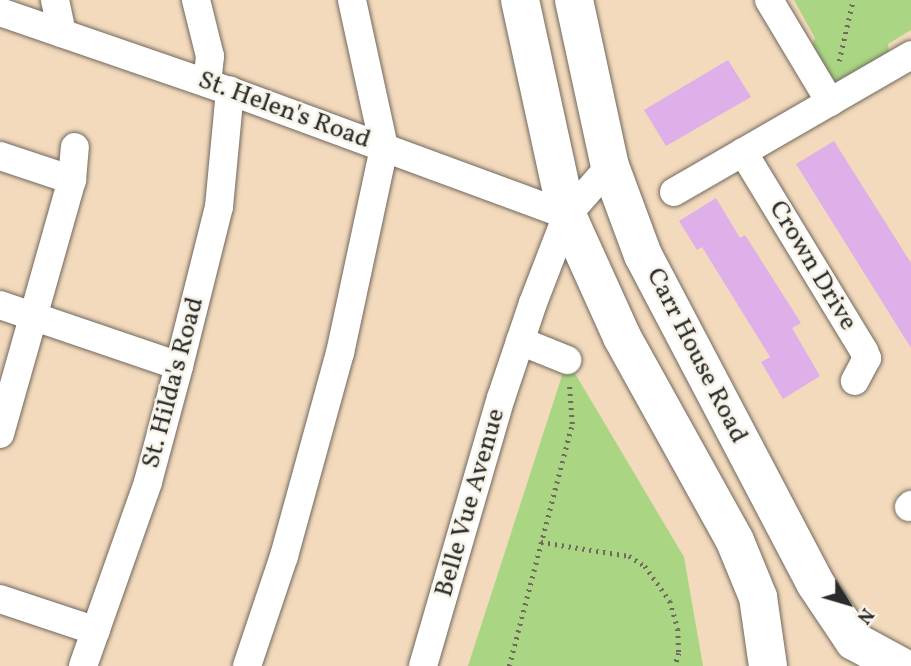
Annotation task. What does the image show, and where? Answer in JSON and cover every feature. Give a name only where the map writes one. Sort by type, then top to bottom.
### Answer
[{"type":"highway","name":"Carr House Road","points":[[520,0],[567,215],[622,337],[735,541],[758,597],[764,656]]},
{"type":"highway","name":"Carr House Road","points":[[574,0],[610,166],[643,255],[814,583],[854,641],[900,666]]},
{"type":"street","points":[[55,0],[62,33]]},
{"type":"street","name":"St. Hilda's Road","points":[[83,666],[148,482],[219,207],[218,87],[197,0]]},
{"type":"street","points":[[247,666],[284,556],[340,354],[384,147],[352,0]]},
{"type":"street","points":[[769,0],[830,102]]},
{"type":"street","name":"St. Helen's Road","points":[[0,12],[218,87],[567,215]]},
{"type":"street","points":[[674,192],[911,55]]},
{"type":"street","points":[[0,434],[36,317],[72,180],[75,147]]},
{"type":"street","name":"Crown Drive","points":[[743,152],[864,351],[867,358],[855,381]]},
{"type":"street","points":[[0,156],[72,180]]},
{"type":"street","points":[[567,215],[610,166]]},
{"type":"street","name":"Belle Vue Avenue","points":[[423,666],[520,341],[567,215]]},
{"type":"street","points":[[0,305],[179,366]]},
{"type":"street","points":[[520,341],[567,360]]},
{"type":"street","points":[[0,598],[96,631]]},
{"type":"path","points":[[830,102],[853,0]]},
{"type":"path","points":[[509,666],[572,424],[567,360]]},
{"type":"path","points":[[541,542],[629,556],[645,566],[670,601],[678,629],[679,653],[675,666]]},
{"type":"green space","points":[[794,0],[911,0],[911,30],[888,44],[890,59],[844,85],[830,84],[809,52],[815,38]]},
{"type":"green space","points":[[567,360],[684,557],[703,666],[468,666]]},
{"type":"building","points":[[728,60],[751,97],[666,146],[644,110]]},
{"type":"building","points":[[834,141],[911,263],[911,348],[796,164]]},
{"type":"building","points":[[716,198],[740,238],[745,235],[801,323],[792,328],[820,376],[783,399],[761,362],[770,357],[702,247],[697,250],[679,221]]}]
